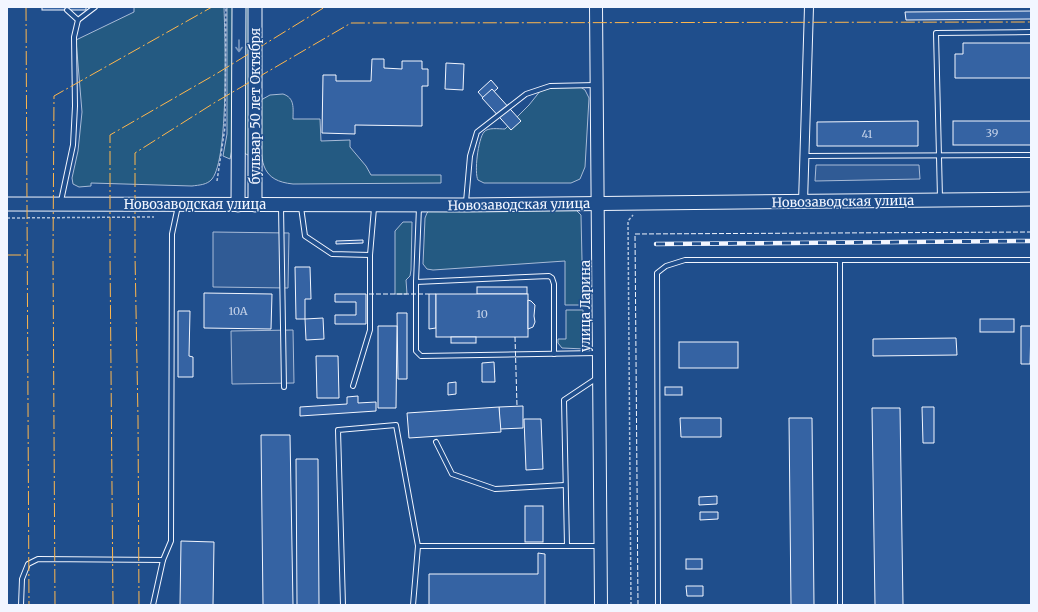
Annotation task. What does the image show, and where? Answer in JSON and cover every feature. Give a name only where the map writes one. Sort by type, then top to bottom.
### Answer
[{"type":"main road","name":"бульвар 50 лет Октября","points":[[238,205],[239,7]]},
{"type":"main road","name":"бульвар 50 лет Октября","points":[[255,7],[255,205]]},
{"type":"main road","points":[[238,155],[241,160],[248,163],[255,156]]},
{"type":"main road","name":"Новозаводская улица","points":[[7,204],[466,205],[1031,199]]},
{"type":"street","name":"улица Ларина","points":[[596,7],[601,605]]},
{"type":"street","points":[[803,202],[809,7]]},
{"type":"lane","points":[[61,204],[74,144],[74,37],[78,20],[95,7]]},
{"type":"lane","points":[[68,10],[78,20]]},
{"type":"lane","points":[[940,200],[936,33],[1031,32]]},
{"type":"lane","points":[[466,205],[470,156],[477,132],[526,94],[550,86],[596,85]]},
{"type":"lane","points":[[804,156],[1031,155]]},
{"type":"lane","points":[[153,605],[163,560],[171,541],[172,234],[178,204]]},
{"type":"lane","points":[[281,205],[284,387]]},
{"type":"lane","points":[[300,205],[305,236],[332,254],[370,255]]},
{"type":"lane","points":[[353,386],[370,330],[370,255],[374,205]]},
{"type":"lane","points":[[419,205],[416,282],[416,351],[419,355],[599,353]]},
{"type":"lane","points":[[658,605],[657,273],[666,266],[685,260],[1031,260]]},
{"type":"lane","points":[[840,260],[840,605]]},
{"type":"lane","points":[[416,282],[549,276],[552,278],[554,284],[554,354]]},
{"type":"lane","points":[[567,546],[564,400],[599,376]]},
{"type":"lane","points":[[343,605],[338,430],[396,425],[418,546],[413,605]]},
{"type":"lane","points":[[436,442],[452,474],[495,489],[565,485]]},
{"type":"lane","points":[[418,546],[600,546]]},
{"type":"lane","points":[[22,605],[22,579],[28,564],[38,559],[163,560]]},
{"type":"path","points":[[217,182],[225,126],[226,7]]},
{"type":"path","points":[[631,605],[628,221],[633,215]]},
{"type":"path","points":[[7,218],[154,217]]},
{"type":"shaded area","points":[[134,7],[224,7],[224,124],[217,167],[212,179],[205,184],[192,186],[91,183],[91,186],[79,187],[73,184],[72,178],[78,151],[82,112],[76,40],[134,12]]},
{"type":"shaded area","points":[[227,7],[234,7],[235,135],[230,159],[223,156],[227,134]]},
{"type":"shaded area","points":[[244,7],[250,7],[248,155],[244,153]]},
{"type":"shaded area","points":[[576,84],[585,90],[589,98],[585,167],[580,179],[571,183],[484,183],[478,180],[476,171],[477,156],[480,141],[486,130],[505,129],[529,105],[541,90],[554,85]]},
{"type":"shaded area","points":[[283,94],[290,98],[293,107],[293,119],[320,119],[321,141],[350,140],[350,147],[366,166],[371,175],[441,175],[441,183],[293,184],[275,179],[269,175],[263,163],[261,146],[261,100],[270,95]]},
{"type":"shaded area","points":[[816,165],[919,165],[920,179],[815,181]]},
{"type":"shaded area","points":[[430,210],[576,210],[581,215],[583,305],[565,305],[565,261],[433,270],[427,269],[423,264],[425,218]]},
{"type":"shaded area","points":[[403,222],[412,222],[411,270],[410,276],[406,280],[407,294],[395,294],[395,231]]},
{"type":"shaded area","points":[[213,232],[289,233],[288,288],[213,287]]},
{"type":"shaded area","points":[[566,310],[583,310],[585,349],[562,348],[558,343],[558,339],[566,339]]},
{"type":"shaded area","points":[[293,330],[294,383],[232,384],[231,331]]},
{"type":"building","points":[[42,7],[86,7],[86,10],[42,10]]},
{"type":"building","points":[[1031,11],[1031,19],[906,20],[905,12]]},
{"type":"building","points":[[963,43],[1031,43],[1031,78],[955,78],[955,54],[963,54]]},
{"type":"building","points":[[372,59],[384,59],[384,68],[402,69],[402,61],[422,61],[422,69],[428,69],[428,86],[422,86],[422,126],[355,125],[355,134],[322,133],[323,75],[336,75],[336,81],[371,81]]},
{"type":"building","points":[[446,63],[464,64],[463,90],[445,89]]},
{"type":"building","points":[[491,80],[498,88],[485,100],[478,92]]},
{"type":"building","points":[[492,89],[521,121],[511,130],[482,98]]},
{"type":"building","points":[[918,121],[918,146],[817,146],[817,122]]},
{"type":"building","points":[[953,121],[1031,121],[1031,145],[953,145]]},
{"type":"building","points":[[363,240],[363,243],[336,244],[336,241]]},
{"type":"building","points":[[295,267],[310,267],[311,299],[305,299],[305,319],[296,319]]},
{"type":"building","points":[[477,287],[527,287],[527,294],[477,294]]},
{"type":"building","points":[[204,293],[272,294],[271,329],[204,328]]},
{"type":"building","points":[[335,294],[366,294],[366,324],[335,324],[335,315],[356,315],[356,302],[335,302]]},
{"type":"building","points":[[429,294],[436,294],[436,328],[429,329]]},
{"type":"building","points":[[436,294],[528,294],[528,337],[436,337]]},
{"type":"building","points":[[528,300],[535,305],[535,322],[533,327],[528,329]]},
{"type":"building","points":[[178,311],[190,311],[189,356],[193,357],[193,377],[178,377]]},
{"type":"building","points":[[397,313],[407,313],[407,379],[398,379]]},
{"type":"building","points":[[323,318],[324,339],[306,340],[305,319]]},
{"type":"building","points":[[980,319],[1014,319],[1014,332],[980,332]]},
{"type":"building","points":[[378,326],[397,326],[396,408],[378,408]]},
{"type":"building","points":[[1021,326],[1031,327],[1030,364],[1021,364]]},
{"type":"building","points":[[451,337],[476,337],[476,343],[451,343]]},
{"type":"building","points":[[956,338],[957,355],[873,356],[873,339]]},
{"type":"building","points":[[679,342],[738,342],[738,368],[679,368]]},
{"type":"building","points":[[316,356],[338,356],[339,398],[317,398]]},
{"type":"building","points":[[494,362],[495,382],[482,382],[482,363]]},
{"type":"building","points":[[456,382],[456,394],[448,395],[448,383]]},
{"type":"building","points":[[665,387],[682,387],[682,395],[665,395]]},
{"type":"building","points":[[358,396],[358,403],[376,402],[376,411],[300,416],[300,407],[347,404],[347,397]]},
{"type":"building","points":[[523,406],[523,428],[500,429],[499,407]]},
{"type":"building","points":[[499,407],[501,432],[409,438],[407,413]]},
{"type":"building","points":[[922,407],[934,407],[934,443],[923,443]]},
{"type":"building","points":[[872,408],[900,408],[903,605],[875,605]]},
{"type":"building","points":[[680,418],[721,418],[721,437],[681,437]]},
{"type":"building","points":[[789,418],[812,418],[814,605],[791,605]]},
{"type":"building","points":[[524,419],[541,419],[543,469],[526,470]]},
{"type":"building","points":[[261,435],[290,435],[293,605],[263,605]]},
{"type":"building","points":[[296,459],[318,459],[319,605],[297,605]]},
{"type":"building","points":[[717,496],[717,504],[699,505],[699,497]]},
{"type":"building","points":[[525,506],[543,506],[543,542],[525,542]]},
{"type":"building","points":[[700,512],[718,512],[718,519],[700,520]]},
{"type":"building","points":[[181,541],[214,542],[213,605],[180,605]]},
{"type":"building","points":[[538,553],[545,554],[545,605],[429,605],[429,574],[538,574]]},
{"type":"building","points":[[686,559],[702,559],[702,569],[686,569]]},
{"type":"building","points":[[686,586],[703,586],[703,596],[687,596]]},
{"type":"railway","points":[[656,244],[1031,241]]},
{"type":"fence","points":[[638,605],[635,234],[1031,232]]},
{"type":"fence","points":[[369,294],[429,294]]},
{"type":"fence","points":[[515,337],[517,406]]},
{"type":"power","points":[[26,7],[29,605]]},
{"type":"power","points":[[55,605],[53,255],[54,96],[212,7]]},
{"type":"power","points":[[113,605],[110,135],[216,74],[325,7]]},
{"type":"power","points":[[139,605],[135,153],[214,103],[351,23],[1031,22]]},
{"type":"power","points":[[7,255],[27,255]]}]
